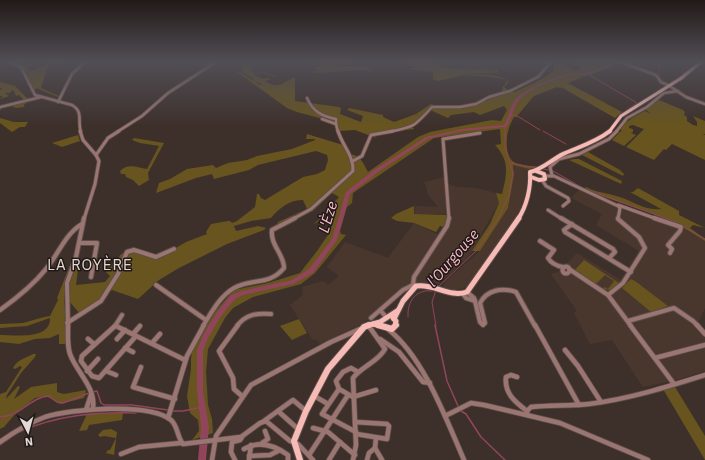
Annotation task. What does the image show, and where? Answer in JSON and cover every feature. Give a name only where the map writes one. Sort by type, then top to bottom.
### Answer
[{"type":"main road","points":[[300,460],[295,443],[298,429],[306,411],[315,397],[328,369],[356,336],[369,324],[388,318],[397,311],[415,285],[424,284],[434,286],[454,294],[465,293],[523,212],[529,192],[531,177],[530,172],[548,164],[561,155],[605,136],[621,116],[669,85]]},
{"type":"main road","points":[[529,192],[540,180],[545,179],[544,168],[548,164]]},
{"type":"main road","points":[[536,170],[544,174]]},
{"type":"main road","points":[[531,177],[540,180]]},
{"type":"main road","points":[[369,324],[386,328],[395,326],[396,323],[388,318]]},
{"type":"main road","points":[[386,328],[388,318]]},
{"type":"street","points":[[29,83],[32,91],[41,97],[75,106],[79,110],[79,127],[83,140],[98,157],[99,164],[92,196],[82,224],[79,243],[67,283],[68,347],[70,355],[86,381],[91,393],[94,404],[93,410]]},
{"type":"street","points":[[58,102],[67,83]]},
{"type":"street","points":[[96,154],[108,138],[138,119],[168,93],[183,83]]},
{"type":"street","points":[[353,161],[362,156],[371,136],[406,129],[416,125],[432,107],[472,106],[525,83]]},
{"type":"street","points":[[664,83],[688,98],[705,104]]},
{"type":"street","points":[[552,176],[550,167],[558,160],[579,154],[609,139],[615,134],[627,118],[647,106],[664,93],[678,91]]},
{"type":"street","points":[[0,107],[41,97]]},
{"type":"street","points":[[181,443],[169,415],[175,399],[185,360],[206,320],[220,301],[233,288],[269,279],[281,272],[284,268],[284,264],[274,244],[271,233],[272,230],[314,207],[353,172],[353,161],[350,152],[343,143],[336,124],[336,119],[319,114],[308,105],[306,98]]},
{"type":"street","points":[[322,119],[336,124]]},
{"type":"street","points":[[212,460],[213,441],[249,386],[331,342],[369,324],[380,310],[403,290],[415,285],[414,277],[446,226],[449,218],[443,139],[480,133]]},
{"type":"street","points":[[544,174],[552,176],[617,205],[680,227],[681,230],[668,245],[672,249],[670,252]]},
{"type":"street","points":[[540,180],[546,186],[568,198],[569,201],[563,206]]},
{"type":"street","points":[[608,295],[623,283],[644,250],[644,246],[637,235],[618,219],[620,208],[617,205]]},
{"type":"street","points":[[548,210],[614,250],[615,252],[609,258]]},
{"type":"street","points":[[0,310],[15,299],[41,275],[62,248],[70,233],[82,224]]},
{"type":"street","points":[[572,224],[564,230],[565,232],[631,272]]},
{"type":"street","points":[[540,241],[554,250],[548,260],[558,266],[569,269],[608,295],[674,384]]},
{"type":"street","points":[[79,243],[98,243],[91,277]]},
{"type":"street","points":[[67,323],[100,301],[118,274],[127,252],[132,248],[154,257],[174,248]]},
{"type":"street","points":[[156,285],[206,320]]},
{"type":"street","points":[[465,293],[466,298],[475,301],[480,322],[483,325],[485,323],[480,303],[484,297],[492,291],[515,291],[579,405]]},
{"type":"street","points":[[628,321],[674,308],[693,321],[705,334]]},
{"type":"street","points":[[380,310],[388,318]]},
{"type":"street","points":[[242,396],[234,389],[233,377],[219,351],[240,320],[257,313],[271,314]]},
{"type":"street","points":[[122,315],[115,326],[80,358],[87,371],[92,376],[99,378],[106,371],[125,348],[140,326]]},
{"type":"street","points":[[354,457],[356,433],[351,396],[353,378],[358,372],[384,351],[384,347],[372,332],[369,324]]},
{"type":"street","points":[[115,326],[185,360]]},
{"type":"street","points":[[395,326],[398,338]]},
{"type":"street","points":[[386,328],[398,338],[430,383],[464,460]]},
{"type":"street","points":[[117,339],[125,330]]},
{"type":"street","points":[[152,343],[160,334]]},
{"type":"street","points":[[349,334],[356,336]]},
{"type":"street","points":[[88,339],[94,344]]},
{"type":"street","points":[[379,339],[391,345],[404,356],[423,382],[430,383]]},
{"type":"street","points":[[655,358],[705,344]]},
{"type":"street","points":[[125,348],[133,352]]},
{"type":"street","points":[[565,350],[578,366],[601,402]]},
{"type":"street","points":[[87,371],[98,359]]},
{"type":"street","points":[[141,367],[133,387],[175,399]]},
{"type":"street","points":[[351,396],[339,389],[336,381],[347,368],[354,368],[358,372]]},
{"type":"street","points":[[106,371],[116,375]]},
{"type":"street","points":[[517,377],[511,375],[506,377],[507,392],[527,413]]},
{"type":"street","points":[[527,413],[531,407],[579,405],[601,402],[705,375]]},
{"type":"street","points":[[86,381],[92,376]]},
{"type":"street","points":[[339,389],[322,414],[356,433],[376,438],[388,439],[388,425],[355,422]]},
{"type":"street","points":[[309,455],[332,419],[351,396],[376,390]]},
{"type":"street","points":[[86,410],[91,393]]},
{"type":"street","points":[[315,397],[328,404]]},
{"type":"street","points":[[235,460],[231,451],[232,442],[240,440],[243,436],[293,400],[306,411]]},
{"type":"street","points":[[445,416],[474,403],[527,413],[560,423],[648,460]]},
{"type":"street","points":[[0,441],[37,420],[57,414],[86,410],[140,410],[169,415]]},
{"type":"street","points":[[278,411],[298,429]]},
{"type":"street","points":[[264,421],[270,423],[278,432],[295,443],[313,460]]},
{"type":"street","points":[[313,428],[325,431],[340,442],[354,457]]},
{"type":"street","points":[[244,449],[250,445],[262,443],[268,438],[265,431]]},
{"type":"street","points":[[121,454],[139,447],[181,443],[189,444],[243,436]]},
{"type":"street","points":[[376,438],[375,448],[382,460]]},
{"type":"street","points":[[329,460],[340,442]]},
{"type":"street","points":[[262,443],[288,455],[288,460]]},
{"type":"street","points":[[250,445],[249,458],[272,457],[280,451]]},
{"type":"street","points":[[367,460],[370,452],[375,448]]},
{"type":"shaded area","points":[[0,83],[15,86],[29,100],[24,107],[16,108],[10,106],[10,104],[3,106],[0,111],[0,106],[22,101],[23,99],[19,95],[16,96],[12,90],[10,93],[5,93],[9,96],[0,99],[3,96],[0,96],[0,90],[3,89],[0,88]]},
{"type":"shaded area","points":[[31,83],[42,83],[41,88],[59,96],[58,97],[36,88],[35,91]]},
{"type":"shaded area","points":[[253,83],[280,85],[283,83],[295,83],[295,101],[339,107],[341,108],[340,114],[361,122],[363,116],[347,110],[349,108],[383,115],[383,117],[394,122],[416,114],[431,104],[436,106],[471,107],[504,93],[501,92],[505,83],[508,83],[504,87],[515,92],[533,83],[569,83],[622,112],[615,118],[561,87],[557,87],[534,96],[517,116],[514,117],[507,135],[507,148],[508,154],[513,162],[527,166],[538,166],[529,169],[513,165],[514,175],[508,208],[480,251],[472,251],[490,224],[499,203],[496,193],[502,194],[506,174],[505,162],[500,151],[495,145],[501,144],[500,129],[434,138],[353,193],[352,203],[347,207],[340,231],[341,234],[346,235],[315,273],[301,284],[253,297],[233,308],[225,318],[208,349],[206,372],[208,405],[212,419],[213,433],[192,440],[199,431],[198,420],[190,413],[187,396],[192,351],[210,317],[234,290],[268,283],[300,273],[330,232],[338,203],[320,221],[313,224],[320,219],[339,197],[332,193],[313,211],[273,231],[278,222],[307,209],[303,200],[294,201],[286,205],[271,218],[251,221],[234,226],[236,231],[258,226],[266,228],[227,244],[179,268],[159,280],[138,299],[112,290],[98,300],[94,307],[80,314],[69,301],[68,288],[76,264],[78,269],[76,285],[105,282],[110,276],[106,272],[108,264],[115,263],[127,250],[132,248],[138,252],[162,256],[186,242],[207,234],[206,232],[211,224],[228,221],[232,223],[237,221],[255,207],[257,194],[265,200],[303,177],[317,174],[325,170],[328,160],[327,155],[316,151],[258,165],[249,170],[214,179],[212,174],[196,178],[156,193],[159,183],[170,179],[187,169],[213,165],[216,168],[228,163],[292,149],[315,140],[306,139],[307,134],[343,145],[349,154],[356,156],[361,160],[368,172],[418,137],[430,132],[492,120],[501,121],[507,110],[504,106],[480,115],[474,112],[451,115],[448,118],[428,109],[419,122],[412,126],[414,129],[376,134],[374,135],[376,138],[355,130],[339,131],[338,125],[335,122],[287,108]]},
{"type":"shaded area","points":[[659,100],[683,110],[685,112],[684,115],[687,117],[687,121],[693,125],[697,126],[697,122],[693,116],[705,121],[705,134],[702,134],[705,135],[705,160],[672,144],[666,150],[664,149],[654,160],[626,147],[644,129],[633,125],[629,126],[629,128],[633,129],[633,132],[631,133],[636,135],[624,146],[612,140],[622,130],[620,129],[625,123],[631,118],[645,111],[651,114],[645,109]]},
{"type":"shaded area","points":[[0,118],[14,122],[28,122],[25,127],[20,127],[12,132],[0,123]]},
{"type":"shaded area","points":[[78,135],[80,141],[62,147],[52,143]]},
{"type":"shaded area","points":[[134,138],[164,143],[148,173],[149,180],[139,186],[133,180],[126,177],[125,174],[121,174],[120,171],[129,166],[147,169],[159,146],[140,143],[132,140]]},
{"type":"shaded area","points":[[588,152],[620,170],[624,174],[623,176],[582,155],[571,157]]},
{"type":"shaded area","points":[[579,159],[622,181],[621,184],[569,160]]},
{"type":"shaded area","points":[[513,165],[529,169],[526,172],[529,182],[519,214],[470,286],[453,291],[442,288],[446,281],[480,251],[508,208],[514,175]]},
{"type":"shaded area","points":[[445,177],[446,183],[456,187],[476,188],[496,193],[499,203],[468,258],[436,286],[421,282],[408,284],[362,324],[320,344],[316,339],[313,340],[290,305],[303,295],[302,287],[323,281],[328,285],[339,276],[327,267],[345,242],[388,258],[414,223],[439,235],[450,219],[450,214],[415,214],[415,206],[438,207],[427,193],[427,188],[424,182]]},
{"type":"shaded area","points":[[586,187],[622,198],[644,207],[661,209],[630,192],[633,192],[638,188],[679,211],[679,215],[705,228],[693,225],[690,228],[705,239],[705,241],[673,221],[590,192],[584,189]]},
{"type":"shaded area","points":[[579,190],[620,207],[682,226],[705,241],[705,308],[695,328],[705,338],[705,371],[677,380],[643,387],[612,340],[590,344],[574,313],[577,311],[551,274],[560,271],[577,253],[621,280],[639,251],[596,225],[602,214],[571,198]]},
{"type":"shaded area","points":[[414,206],[414,214],[447,215],[444,227],[440,226],[436,232],[414,223],[397,221],[391,218],[396,214]]},
{"type":"shaded area","points":[[72,260],[74,260],[66,284],[64,300],[67,338],[65,344],[59,344],[59,334],[50,338],[35,339],[19,344],[0,342],[0,335],[31,335],[45,330],[49,325],[50,318],[27,326],[0,328],[0,324],[23,323],[50,316],[58,300],[57,298]]},
{"type":"shaded area","points":[[584,260],[619,283],[610,290],[603,289],[604,287],[608,289],[614,281],[605,275],[596,284],[575,270]]},
{"type":"shaded area","points":[[631,279],[668,306],[651,312],[622,288]]},
{"type":"shaded area","points":[[299,319],[307,333],[292,340],[280,326]]},
{"type":"shaded area","points":[[33,354],[36,354],[35,357],[21,373],[6,399],[18,386],[20,387],[14,399],[31,387],[57,383],[57,392],[64,394],[86,390],[84,398],[60,404],[46,396],[35,398],[17,412],[4,427],[0,429],[0,394],[6,392],[22,367],[20,366],[15,369],[13,368],[15,365]]},
{"type":"shaded area","points":[[672,386],[675,387],[705,436],[705,460],[663,389]]},
{"type":"shaded area","points":[[123,413],[122,420],[89,425],[87,430],[79,431],[87,414]]},
{"type":"shaded area","points":[[111,429],[117,432],[114,455],[106,453],[110,450],[116,438],[104,436],[100,437],[98,435],[103,430]]},
{"type":"waterway","name":"L'Èze","points":[[202,460],[205,427],[200,391],[200,351],[205,337],[219,314],[233,297],[242,293],[293,282],[311,271],[334,240],[348,193],[376,171],[427,138],[462,130],[505,126],[517,100],[531,89],[543,83]]},
{"type":"waterway","points":[[604,83],[637,103],[624,112]]},
{"type":"waterway","points":[[512,115],[519,117],[540,130]]},
{"type":"waterway","name":"l'Ourgouse","points":[[439,286],[476,251],[498,219],[509,195],[513,173],[505,147],[505,126]]},
{"type":"waterway","points":[[543,131],[566,144]]},
{"type":"waterway","points":[[512,163],[536,168]]},
{"type":"waterway","points":[[543,169],[550,170]]},
{"type":"waterway","points":[[553,171],[583,188]]},
{"type":"waterway","points":[[588,190],[676,222],[705,239]]},
{"type":"waterway","name":"l'Ourgouse","points":[[436,290],[432,302],[436,326]]},
{"type":"waterway","points":[[408,317],[409,306],[414,297],[421,292],[432,291]]},
{"type":"waterway","name":"l'Ourgouse","points":[[435,325],[447,381],[458,406]]},
{"type":"waterway","points":[[92,392],[97,391],[101,403],[104,405],[132,405],[168,410]]},
{"type":"waterway","points":[[0,417],[13,414],[42,397],[49,396],[57,402],[63,403],[89,393]]},
{"type":"waterway","points":[[172,411],[183,411],[203,407]]},
{"type":"waterway","name":"l'Ourgouse","points":[[461,411],[466,414],[481,437],[505,460]]},
{"type":"waterway","points":[[19,432],[33,426],[62,418],[91,414],[136,413]]},
{"type":"waterway","points":[[0,445],[16,434]]},
{"type":"district","name":"LA ROYÈRE","points":[[90,265]]}]
